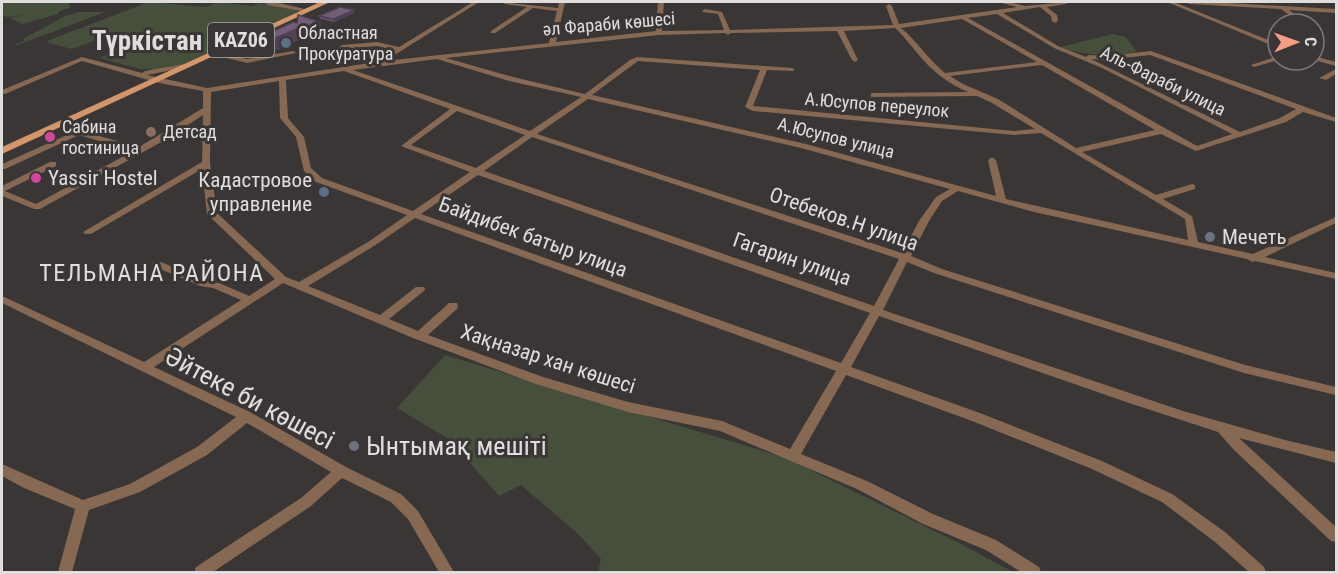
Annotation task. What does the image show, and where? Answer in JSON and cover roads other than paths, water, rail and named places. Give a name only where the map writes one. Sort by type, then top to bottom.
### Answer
[{"type":"main road","name":"KАZ06","points":[[2,151],[326,2]]},
{"type":"street","points":[[272,2],[268,3],[306,10]]},
{"type":"street","points":[[376,64],[476,2]]},
{"type":"street","points":[[505,2],[560,10]]},
{"type":"street","points":[[552,44],[562,2]]},
{"type":"street","points":[[659,33],[661,2]]},
{"type":"street","points":[[1004,2],[1028,9]]},
{"type":"street","name":"әл Фараби көшесі","points":[[135,73],[156,80],[207,90],[431,57],[659,33],[897,27],[1066,2]]},
{"type":"street","points":[[1170,2],[1266,41]]},
{"type":"street","points":[[1189,2],[1336,11]]},
{"type":"street","points":[[493,32],[532,6]]},
{"type":"street","points":[[889,6],[897,27],[910,38],[928,62],[943,75],[960,86],[995,101],[1189,218],[1194,245]]},
{"type":"street","points":[[1042,6],[1053,15],[1055,21]]},
{"type":"street","points":[[1284,9],[1288,12]]},
{"type":"street","points":[[705,11],[720,12],[728,33]]},
{"type":"street","name":"Аль-Фараби улица","points":[[999,13],[1030,33],[1238,134]]},
{"type":"street","name":"Аль-Фараби улица","points":[[964,18],[1162,131]]},
{"type":"street","points":[[840,30],[855,60]]},
{"type":"street","points":[[342,47],[377,44],[399,49]]},
{"type":"street","points":[[470,66],[466,63],[468,58],[484,52]]},
{"type":"street","points":[[213,54],[247,61],[293,53]]},
{"type":"street","name":"Аль-Фараби улица","points":[[1074,55],[1106,58],[1151,53],[1302,109]]},
{"type":"street","name":"А.Юсупов улица","points":[[431,57],[804,146],[1002,201],[1252,259],[1336,276]]},
{"type":"street","points":[[2,92],[82,59],[135,73],[162,72],[189,65]]},
{"type":"street","name":"А.Юсупов переулок","points":[[300,286],[371,244],[638,59],[792,70]]},
{"type":"street","points":[[1254,65],[1266,61]]},
{"type":"street","points":[[943,75],[1041,63]]},
{"type":"street","name":"А.Юсупов переулок","points":[[764,68],[749,107],[753,109],[1014,133],[1043,131]]},
{"type":"street","name":"Отебеков.Н улица","points":[[344,69],[455,109],[906,258],[938,271],[1244,369],[1336,391]]},
{"type":"street","points":[[1323,78],[1336,71]]},
{"type":"street","name":"Байдибек батыр улица","points":[[282,79],[284,118],[300,137],[307,169],[312,175],[1016,432],[1133,481],[1167,498],[1220,537],[1259,573]]},
{"type":"street","name":"Хақназар хан көшесі","points":[[207,90],[206,163],[212,214],[282,279],[420,336],[540,381],[628,407],[722,426],[862,484],[928,519],[991,545],[1034,573]]},
{"type":"street","points":[[874,95],[981,94]]},
{"type":"street","points":[[2,191],[37,207],[139,150],[206,109]]},
{"type":"street","name":"Гагарин улица","points":[[455,109],[405,146],[1147,405],[1224,430],[1336,457]]},
{"type":"street","points":[[1075,151],[1162,131],[1196,149],[1282,120],[1302,109],[1336,120]]},
{"type":"street","points":[[2,167],[78,132],[139,150]]},
{"type":"street","points":[[992,160],[1002,201]]},
{"type":"street","points":[[88,232],[206,163]]},
{"type":"street","points":[[2,191],[53,164]]},
{"type":"street","points":[[1155,198],[1192,187]]},
{"type":"street","points":[[793,456],[877,311],[924,221],[939,199],[957,188]]},
{"type":"street","points":[[1252,259],[1336,220]]},
{"type":"street","points":[[157,264],[204,285],[215,285],[250,300]]},
{"type":"street","points":[[144,368],[282,279]]},
{"type":"street","points":[[381,320],[420,289]]},
{"type":"street","name":"Әйтеке би көшесі","points":[[2,299],[246,416],[341,471],[396,498],[413,515],[447,573]]},
{"type":"street","points":[[420,336],[453,306]]},
{"type":"street","points":[[2,470],[29,484],[83,506],[135,488],[202,450],[246,416]]},
{"type":"street","name":"Гагарин улица","points":[[1224,430],[1336,536]]},
{"type":"street","points":[[201,573],[306,502],[341,471]]},
{"type":"street","points":[[65,573],[83,506]]},
{"type":"place","name":"Областная Прокуратура","points":[[286,43]]},
{"type":"place","name":"Детсад","points":[[151,132]]},
{"type":"place","name":"Сабина гостиница","points":[[50,137]]},
{"type":"place","name":"Yassir Hostel","points":[[36,178]]},
{"type":"place","name":"Кадастровое управление","points":[[324,192]]},
{"type":"place","name":"Мечеть","points":[[1210,237]]},
{"type":"place","name":"Ынтымақ мешіті","points":[[354,446]]},
{"type":"district","name":"Түркістан","points":[[147,41]]},
{"type":"district","name":"ТЕЛЬМАНА РАЙОНА","points":[[152,273]]}]
